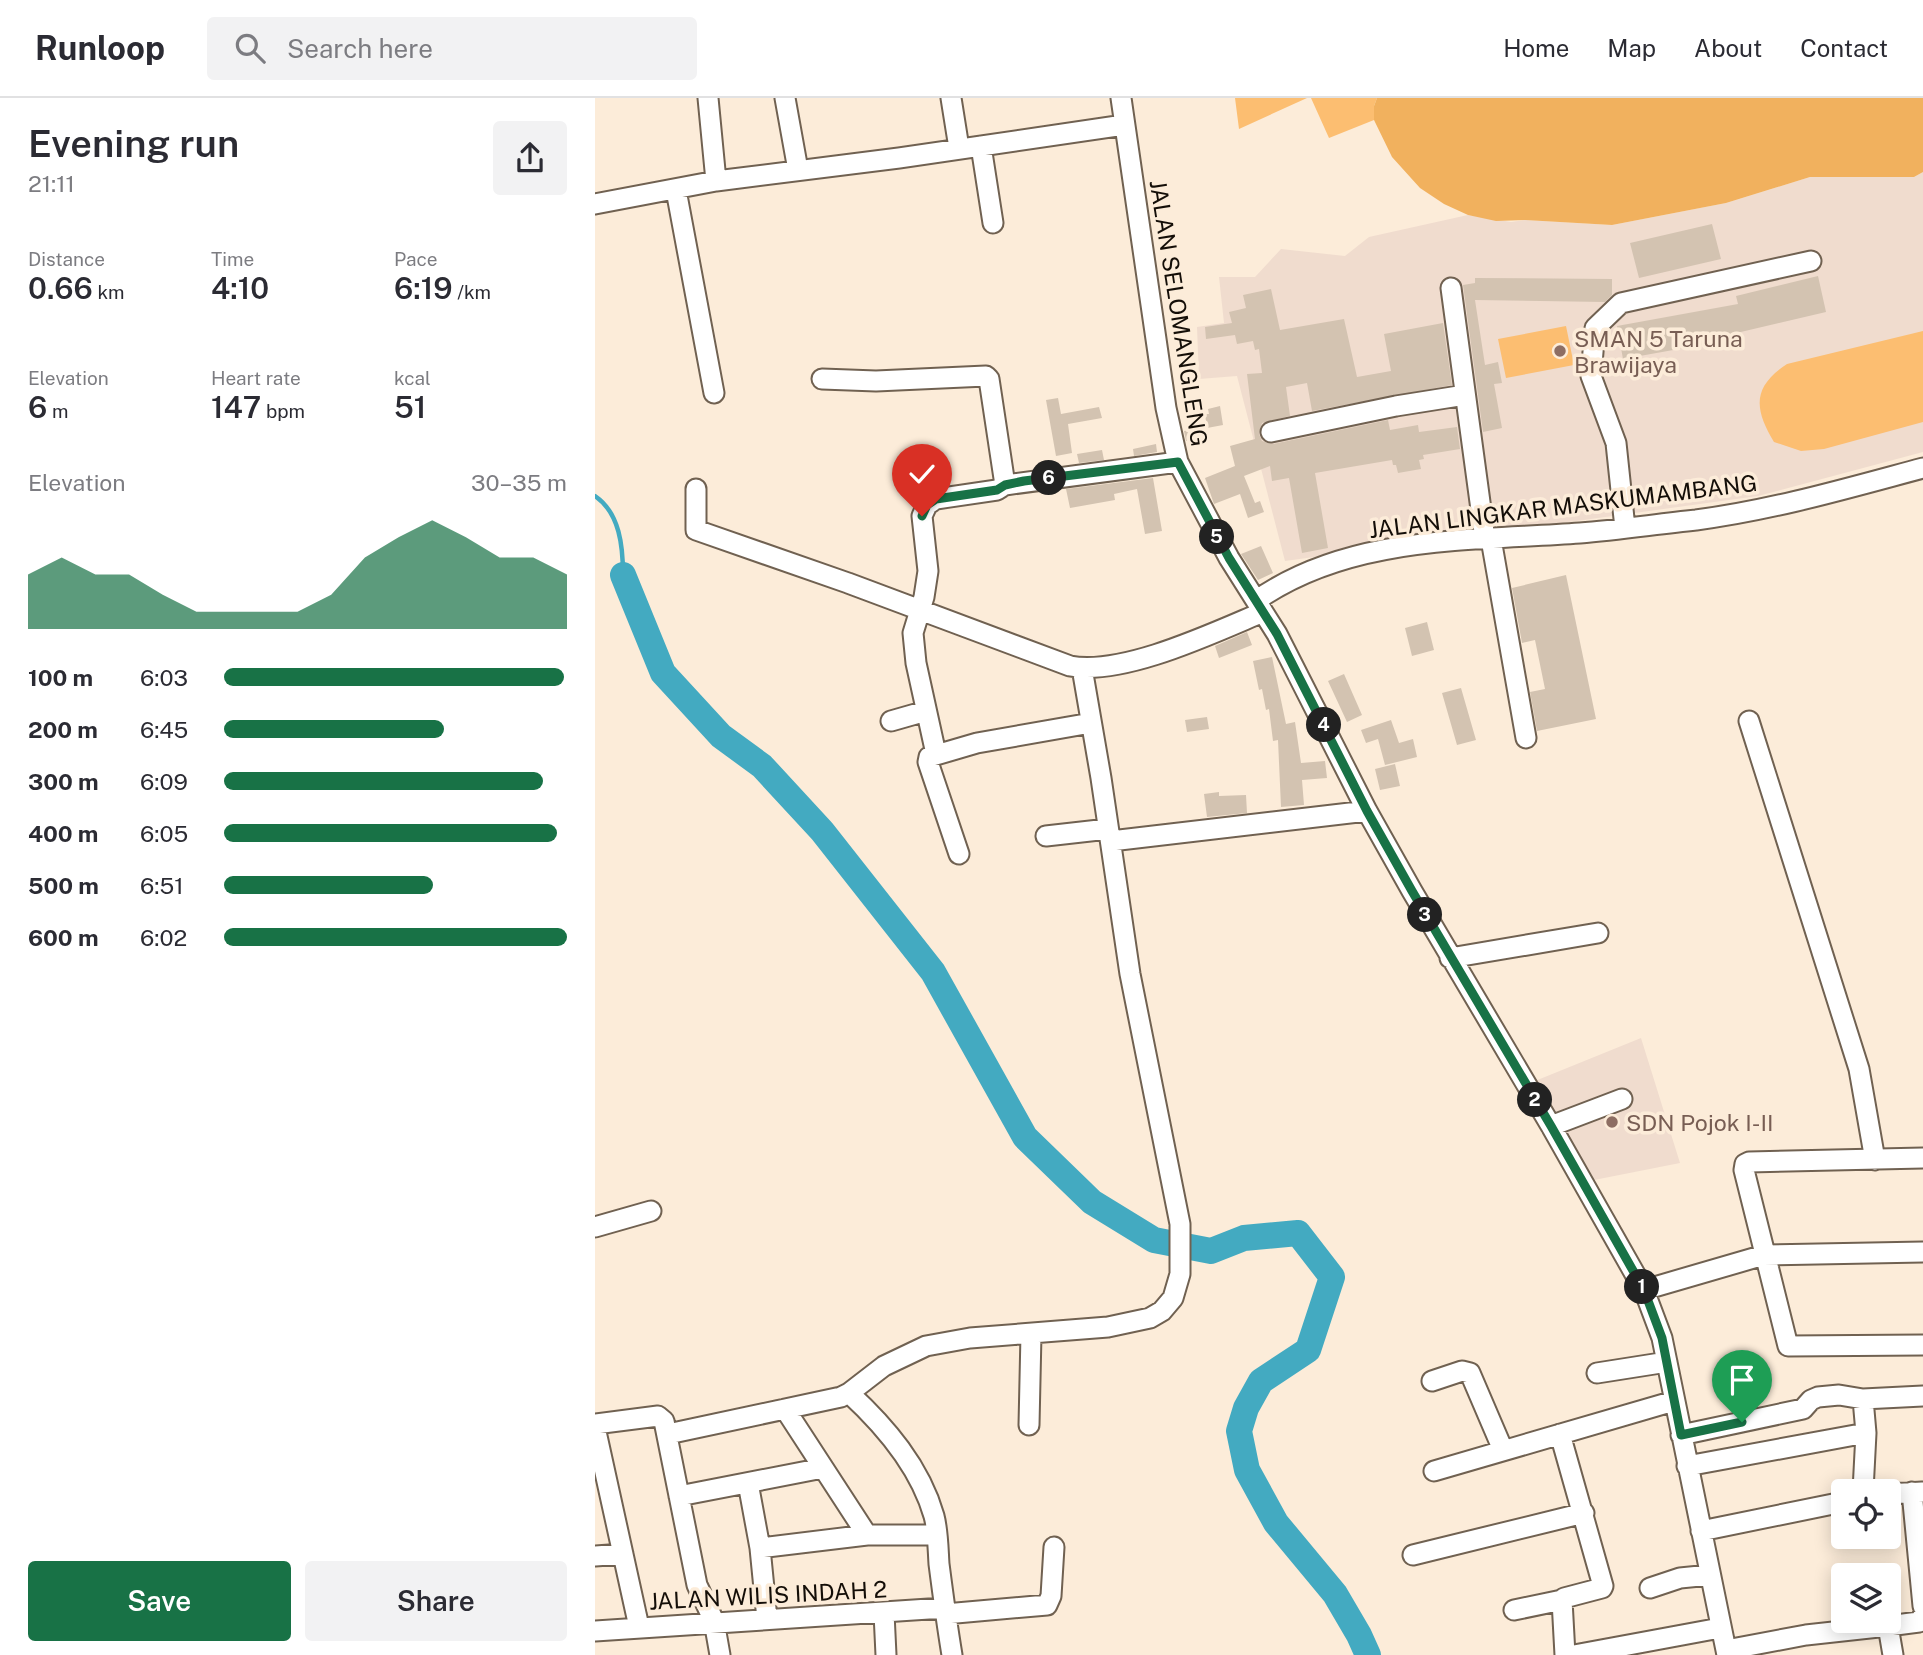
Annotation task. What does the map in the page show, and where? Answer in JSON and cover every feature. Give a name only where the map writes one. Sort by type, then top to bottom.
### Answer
[{"type":"street","points":[[708,98],[716,181]]},
{"type":"street","points":[[785,98],[798,170]]},
{"type":"street","points":[[951,98],[959,148]]},
{"type":"street","name":"JALAN SELOMANGLENG","points":[[1121,98],[1165,408],[1178,462],[1229,558],[1260,606],[1301,681],[1367,811],[1644,1290],[1662,1338],[1726,1653]]},
{"type":"street","points":[[595,204],[716,181],[1124,125]]},
{"type":"street","points":[[981,146],[993,223]]},
{"type":"street","points":[[676,190],[714,393]]},
{"type":"street","points":[[1625,528],[1616,443],[1591,376],[1595,328],[1621,303],[1811,261]]},
{"type":"street","points":[[1451,288],[1488,539],[1526,737]]},
{"type":"street","points":[[822,379],[876,382],[986,376],[989,379],[1005,485]]},
{"type":"street","points":[[1271,432],[1465,395]]},
{"type":"street","points":[[936,754],[913,642],[928,570],[922,516],[927,505],[936,499],[997,490],[1005,485],[1178,462]]},
{"type":"street","name":"JALAN LINGKAR MASKUMAMBANG","points":[[1082,668],[1137,660],[1260,606],[1283,583],[1349,556],[1426,545],[1625,528],[1757,510],[1923,468]]},
{"type":"street","points":[[668,1434],[823,1402],[849,1394],[884,1366],[926,1346],[970,1338],[1108,1327],[1150,1318],[1162,1311],[1173,1298],[1181,1274],[1180,1224],[1130,974],[1082,668],[1070,666],[921,606],[849,583],[695,524],[696,489]]},
{"type":"street","points":[[891,721],[926,711]]},
{"type":"street","points":[[1749,721],[1859,1069],[1875,1160]]},
{"type":"street","points":[[959,854],[927,762],[929,757],[977,743],[1091,723]]},
{"type":"street","points":[[1046,836],[1109,835],[1367,811]]},
{"type":"street","points":[[1450,958],[1598,933]]},
{"type":"street","points":[[1551,1126],[1622,1099]]},
{"type":"street","points":[[1923,1158],[1747,1162],[1744,1170],[1788,1346],[1923,1345]]},
{"type":"street","points":[[595,1227],[651,1211]]},
{"type":"street","points":[[1644,1290],[1764,1255],[1923,1252]]},
{"type":"street","points":[[1030,1425],[1031,1334]]},
{"type":"street","points":[[1597,1373],[1667,1362]]},
{"type":"street","points":[[1431,1381],[1462,1371],[1470,1373],[1503,1450]]},
{"type":"street","points":[[849,1394],[886,1430],[900,1449],[935,1518],[952,1655]]},
{"type":"street","points":[[1681,1435],[1803,1409],[1811,1399],[1818,1397],[1839,1395],[1863,1399],[1923,1396]]},
{"type":"street","points":[[1863,1399],[1866,1433],[1864,1479]]},
{"type":"street","points":[[1434,1471],[1674,1401]]},
{"type":"street","points":[[785,1409],[867,1535]]},
{"type":"street","points":[[639,1628],[623,1554],[601,1488],[595,1426],[658,1416],[664,1421],[668,1434],[678,1496],[698,1585],[713,1621],[720,1655]]},
{"type":"street","points":[[1687,1466],[1866,1433]]},
{"type":"street","points":[[1514,1610],[1562,1601],[1564,1598],[1603,1586],[1560,1434]]},
{"type":"street","points":[[678,1496],[823,1468]]},
{"type":"street","points":[[748,1483],[760,1548],[767,1619]]},
{"type":"street","points":[[1917,1492],[1923,1606]]},
{"type":"street","points":[[1701,1531],[1831,1504]]},
{"type":"street","points":[[1413,1555],[1584,1513]]},
{"type":"street","points":[[760,1548],[867,1535],[936,1535]]},
{"type":"street","name":"JALAN WILIS INDAH 2","points":[[595,1631],[713,1621],[1047,1605],[1051,1596],[1054,1547]]},
{"type":"street","points":[[595,1556],[623,1554]]},
{"type":"street","points":[[1650,1587],[1680,1578],[1710,1575]]},
{"type":"street","points":[[1562,1601],[1565,1655]]},
{"type":"street","points":[[884,1613],[886,1655]]},
{"type":"street","points":[[1901,1624],[1919,1622],[1923,1616]]},
{"type":"street","points":[[1574,1655],[1720,1628]]},
{"type":"street","points":[[1726,1653],[1806,1635],[1831,1632]]},
{"type":"street","points":[[1889,1633],[1893,1655]]},
{"type":"shaded area","points":[[1235,98],[1307,98],[1239,129]]},
{"type":"shaded area","points":[[1311,98],[1377,98],[1374,120],[1329,138]]},
{"type":"shaded area","points":[[1377,98],[1923,98],[1923,172],[1914,177],[1810,177],[1726,203],[1612,225],[1496,221],[1468,215],[1444,204],[1420,188],[1392,157],[1374,120]]},
{"type":"shaded area","name":"SMAN 5 Taruna Brawijaya","points":[[1923,172],[1923,452],[1758,496],[1285,561],[1237,376],[1199,379],[1197,327],[1224,323],[1219,277],[1255,277],[1281,249],[1345,256],[1369,237],[1468,215],[1511,222],[1525,220],[1612,225],[1726,203],[1810,177],[1914,177]]},
{"type":"shaded area","points":[[1566,326],[1574,365],[1506,378],[1498,339]]},
{"type":"shaded area","points":[[1923,331],[1923,422],[1824,449],[1801,451],[1774,442],[1763,419],[1760,399],[1767,381],[1787,364]]},
{"type":"shaded area","name":"SDN Pojok I-II","points":[[1641,1038],[1680,1163],[1589,1181],[1535,1081]]},
{"type":"building","points":[[1712,224],[1721,259],[1639,278],[1630,243]]},
{"type":"building","points":[[1818,276],[1826,312],[1728,335],[1729,340],[1623,359],[1617,326],[1738,304],[1736,296]]},
{"type":"building","points":[[1475,278],[1612,279],[1612,295],[1605,302],[1475,300],[1485,365],[1498,362],[1502,383],[1494,384],[1502,428],[1483,432],[1463,285],[1475,283]]},
{"type":"building","points":[[1271,289],[1280,330],[1344,319],[1357,377],[1391,371],[1384,334],[1443,323],[1452,385],[1312,411],[1307,383],[1286,387],[1290,416],[1262,423],[1259,434],[1262,441],[1273,444],[1388,420],[1390,430],[1418,425],[1419,432],[1457,427],[1460,449],[1423,455],[1424,459],[1419,460],[1421,469],[1398,473],[1392,460],[1315,473],[1328,548],[1302,553],[1289,478],[1272,481],[1270,466],[1244,476],[1255,503],[1260,501],[1264,512],[1248,518],[1240,494],[1214,504],[1205,478],[1235,466],[1230,446],[1255,439],[1247,374],[1262,373],[1259,349],[1255,350],[1253,341],[1237,344],[1235,335],[1206,339],[1205,327],[1232,323],[1229,312],[1246,308],[1243,295]]},
{"type":"building","points":[[1058,398],[1061,414],[1099,407],[1102,418],[1068,424],[1072,453],[1056,456],[1046,400]]},
{"type":"building","points":[[1220,406],[1223,425],[1207,428],[1205,414],[1209,414],[1208,409]]},
{"type":"building","points":[[1201,427],[1204,438],[1186,441],[1184,431]]},
{"type":"building","points":[[1156,444],[1157,452],[1134,456],[1133,449]]},
{"type":"building","points":[[1102,450],[1104,460],[1079,463],[1077,454]]},
{"type":"building","points":[[1153,478],[1162,531],[1145,534],[1137,489],[1114,494],[1115,500],[1070,508],[1066,489]]},
{"type":"building","points":[[1261,546],[1273,573],[1258,580],[1241,554]]},
{"type":"building","points":[[1566,575],[1596,719],[1537,731],[1530,692],[1545,689],[1535,640],[1522,643],[1512,588]]},
{"type":"building","points":[[1427,622],[1434,650],[1412,656],[1405,628]]},
{"type":"building","points":[[1247,632],[1252,645],[1219,658],[1215,646]]},
{"type":"building","points":[[1272,657],[1286,724],[1295,722],[1301,763],[1325,761],[1327,778],[1302,780],[1304,805],[1281,807],[1278,740],[1273,741],[1269,709],[1266,710],[1262,689],[1259,690],[1253,661]]},
{"type":"building","points":[[1344,674],[1362,715],[1347,722],[1328,681]]},
{"type":"building","points":[[1461,688],[1476,740],[1457,745],[1442,693]]},
{"type":"building","points":[[1207,717],[1209,729],[1187,732],[1185,720]]},
{"type":"building","points":[[1391,720],[1399,743],[1413,739],[1417,757],[1385,765],[1378,739],[1366,743],[1361,730]]},
{"type":"building","points":[[1395,764],[1400,786],[1380,790],[1375,769]]},
{"type":"building","points":[[1219,792],[1219,796],[1246,795],[1247,813],[1207,817],[1204,794]]},
{"type":"waterway","points":[[595,496],[615,521],[621,542],[623,575]]},
{"type":"waterway","points":[[623,575],[663,673],[721,736],[762,766],[822,831],[933,972],[1025,1137],[1092,1202],[1154,1240],[1211,1251],[1244,1238],[1298,1233],[1332,1277],[1308,1350],[1261,1381],[1246,1408],[1239,1431],[1247,1470],[1276,1523],[1335,1594],[1368,1655]]},
{"type":"place","name":"SMAN 5 Taruna Brawijaya","points":[[1560,351]]},
{"type":"place","name":"SDN Pojok I-II","points":[[1612,1122]]},
{"type":"route","points":[[922,516],[927,505],[936,499],[997,490],[1005,485],[1024,481],[1178,462],[1229,558],[1277,634],[1367,811],[1412,891],[1644,1290],[1662,1338],[1681,1435],[1742,1422]]}]
